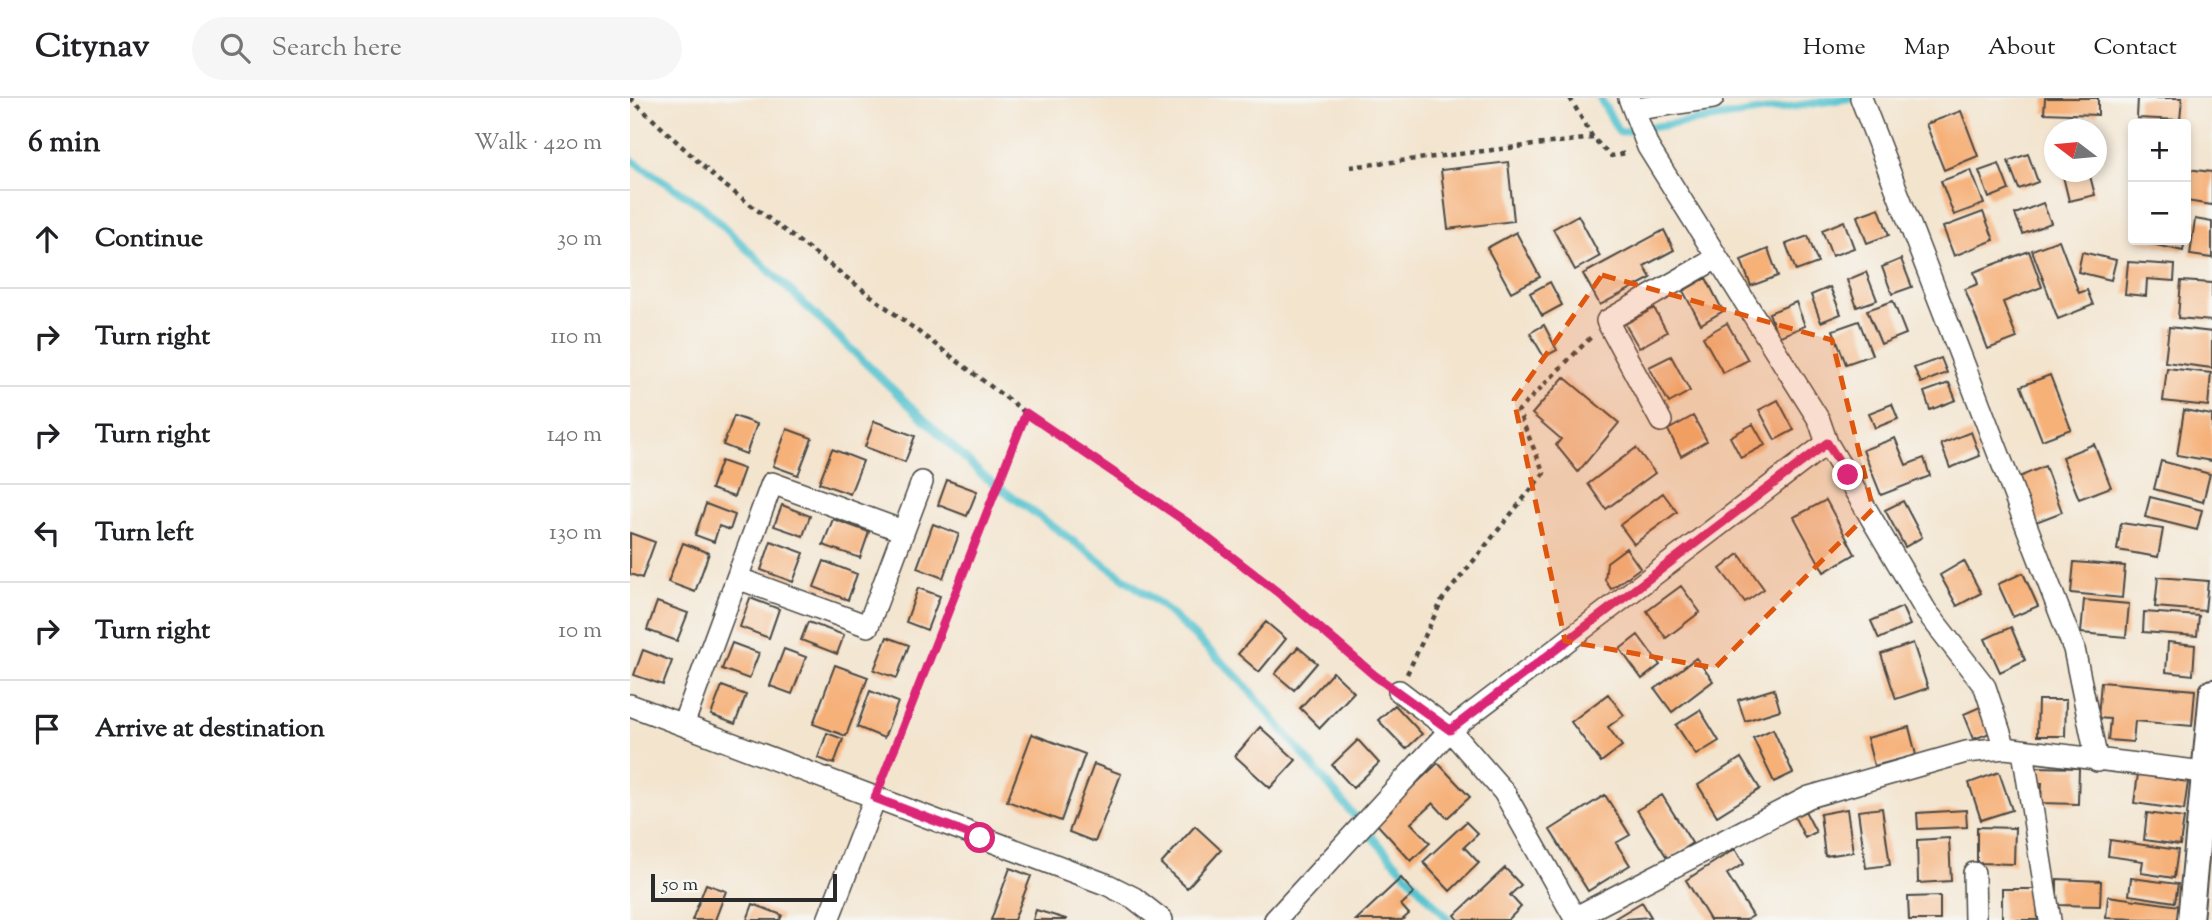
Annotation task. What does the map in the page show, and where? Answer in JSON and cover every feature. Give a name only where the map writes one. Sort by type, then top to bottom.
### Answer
[{"type":"street","points":[[1713,98],[1632,104],[1648,147],[1819,420],[1827,443],[1926,611],[1985,687],[2014,750],[2050,920]]},
{"type":"street","points":[[1862,103],[2074,649],[2097,761]]},
{"type":"street","points":[[1661,421],[1607,321],[1717,258]]},
{"type":"street","points":[[1284,917],[1450,730],[1827,443]]},
{"type":"street","points":[[737,578],[868,626],[922,482]]},
{"type":"street","points":[[682,725],[772,483],[903,531]]},
{"type":"street","points":[[1399,691],[1450,730],[1504,792],[1576,918],[1809,797],[1966,752],[2014,750],[2204,772]]},
{"type":"street","points":[[2190,920],[2205,843],[2204,772],[2212,692]]},
{"type":"street","points":[[630,705],[1108,885],[1135,898],[1162,920]]},
{"type":"street","points":[[828,920],[875,798]]},
{"type":"street","points":[[1974,873],[1975,920]]},
{"type":"path","points":[[630,98],[719,181],[1026,413],[1188,523],[1280,594],[1374,675],[1399,691],[1442,600],[1544,473],[1518,411],[1607,321]]},
{"type":"path","points":[[1570,98],[1592,138],[1611,156],[1648,147]]},
{"type":"path","points":[[1350,167],[1592,138]]},
{"type":"path","points":[[875,798],[1026,413]]},
{"type":"highlighted area","points":[[1602,275],[1832,340],[1873,509],[1715,668],[1565,641],[1514,400]]},
{"type":"building","points":[[2045,98],[2098,98],[2098,115],[2044,113]]},
{"type":"building","points":[[2138,98],[2182,98],[2180,119],[2137,118]]},
{"type":"building","points":[[1961,111],[1978,156],[1944,170],[1926,124]]},
{"type":"building","points":[[2028,154],[2038,182],[2019,189],[2008,161]]},
{"type":"building","points":[[1508,162],[1514,221],[1448,229],[1441,170]]},
{"type":"building","points":[[1999,164],[2009,190],[1989,198],[1979,171]]},
{"type":"building","points":[[1971,170],[1984,204],[1954,215],[1941,181]]},
{"type":"building","points":[[2191,170],[2212,172],[2212,205],[2191,202]]},
{"type":"building","points":[[2064,182],[2092,182],[2095,195],[2069,201]]},
{"type":"building","points":[[2043,203],[2051,223],[2023,234],[2015,214]]},
{"type":"building","points":[[1879,208],[1889,235],[1867,243],[1857,216]]},
{"type":"building","points":[[1983,212],[1994,240],[1954,256],[1943,227]]},
{"type":"building","points":[[1578,215],[1600,256],[1575,270],[1553,229]]},
{"type":"building","points":[[2195,219],[2212,222],[2212,258],[2190,255]]},
{"type":"building","points":[[1844,221],[1854,248],[1832,256],[1822,230]]},
{"type":"building","points":[[1664,230],[1674,250],[1644,266],[1651,278],[1600,305],[1583,274]]},
{"type":"building","points":[[1516,232],[1540,277],[1511,292],[1487,248]]},
{"type":"building","points":[[1808,236],[1818,263],[1796,271],[1786,244]]},
{"type":"building","points":[[2059,240],[2079,293],[2087,290],[2093,305],[2058,319],[2032,250]]},
{"type":"building","points":[[2156,245],[2184,245],[2183,251]]},
{"type":"building","points":[[1768,249],[1778,276],[1751,286],[1741,260]]},
{"type":"building","points":[[2029,251],[2042,287],[2003,302],[2017,338],[1988,349],[1965,289],[1978,284],[1974,272]]},
{"type":"building","points":[[2082,252],[2116,260],[2111,280],[2078,272]]},
{"type":"building","points":[[1901,259],[1912,287],[1892,294],[1882,267]]},
{"type":"building","points":[[2128,262],[2175,265],[2174,281],[2147,279],[2146,296],[2125,294]]},
{"type":"building","points":[[1866,272],[1877,300],[1857,307],[1847,280]]},
{"type":"building","points":[[1706,278],[1723,311],[1701,324],[1683,291]]},
{"type":"building","points":[[2181,281],[2212,283],[2212,321],[2178,318]]},
{"type":"building","points":[[1550,282],[1562,305],[1542,316],[1530,293]]},
{"type":"building","points":[[1830,287],[1841,314],[1821,322],[1811,295]]},
{"type":"building","points":[[1893,301],[1906,334],[1881,344],[1867,310]]},
{"type":"building","points":[[1796,302],[1805,326],[1778,337],[1769,313]]},
{"type":"building","points":[[1654,308],[1667,332],[1639,348],[1625,324]]},
{"type":"building","points":[[1859,321],[1872,355],[1846,364],[1833,330]]},
{"type":"building","points":[[1727,323],[1748,360],[1723,373],[1703,337]]},
{"type":"building","points":[[1544,325],[1557,350],[1544,357],[1530,333]]},
{"type":"building","points":[[2169,327],[2212,332],[2212,368],[2165,362]]},
{"type":"building","points":[[1671,356],[1690,391],[1669,403],[1649,367]]},
{"type":"building","points":[[1941,358],[1947,373],[1921,383],[1914,368]]},
{"type":"building","points":[[2167,368],[2211,373],[2208,406],[2163,401]]},
{"type":"building","points":[[2050,375],[2071,429],[2042,440],[2021,386]]},
{"type":"building","points":[[1564,377],[1619,423],[1578,472],[1556,445],[1561,439],[1532,414]]},
{"type":"building","points":[[1949,383],[1956,400],[1930,410],[1924,392]]},
{"type":"building","points":[[1778,400],[1794,430],[1775,440],[1759,410]]},
{"type":"building","points":[[1892,404],[1898,419],[1875,428],[1869,413]]},
{"type":"building","points":[[2184,410],[2212,415],[2212,461],[2177,455]]},
{"type":"building","points":[[734,416],[757,424],[746,454],[723,445]]},
{"type":"building","points":[[1693,416],[1707,441],[1681,456],[1668,430]]},
{"type":"building","points":[[874,421],[915,436],[905,462],[865,447]]},
{"type":"building","points":[[1753,424],[1765,445],[1741,458],[1730,437]]},
{"type":"building","points":[[787,429],[812,438],[798,475],[773,466]]},
{"type":"building","points":[[1971,432],[1980,456],[1950,468],[1941,444]]},
{"type":"building","points":[[1895,438],[1906,465],[1924,458],[1930,476],[1881,495],[1863,450]]},
{"type":"building","points":[[2094,444],[2111,487],[2079,499],[2062,457]]},
{"type":"building","points":[[1636,448],[1655,473],[1606,509],[1588,484]]},
{"type":"building","points":[[832,449],[863,461],[850,494],[819,483]]},
{"type":"building","points":[[721,461],[744,469],[734,497],[711,489]]},
{"type":"building","points":[[2161,461],[2210,474],[2203,502],[2154,489]]},
{"type":"building","points":[[2045,466],[2062,512],[2036,522],[2019,477]]},
{"type":"building","points":[[947,480],[977,491],[967,516],[938,505]]},
{"type":"building","points":[[1663,493],[1677,512],[1634,544],[1620,525]]},
{"type":"building","points":[[2150,497],[2202,510],[2197,530],[2145,517]]},
{"type":"building","points":[[1826,500],[1855,554],[1824,572],[1794,517]]},
{"type":"building","points":[[1903,501],[1922,537],[1905,547],[1885,510]]},
{"type":"building","points":[[706,504],[735,515],[730,530],[719,526],[714,542],[695,535]]},
{"type":"building","points":[[782,505],[810,516],[803,536],[774,526]]},
{"type":"building","points":[[833,519],[869,532],[860,558],[823,545]]},
{"type":"building","points":[[2121,523],[2163,529],[2158,557],[2117,550]]},
{"type":"building","points":[[933,524],[959,534],[943,578],[917,568]]},
{"type":"building","points":[[630,533],[655,542],[642,578],[630,574]]},
{"type":"building","points":[[771,541],[804,553],[793,582],[761,570]]},
{"type":"building","points":[[683,543],[709,553],[695,592],[668,582]]},
{"type":"building","points":[[1626,548],[1640,568],[1611,589],[1605,580],[1607,562]]},
{"type":"building","points":[[1739,554],[1764,589],[1745,602],[1720,569]]},
{"type":"building","points":[[824,561],[857,574],[848,600],[814,587]]},
{"type":"building","points":[[1964,561],[1981,593],[1957,606],[1940,575]]},
{"type":"building","points":[[2074,562],[2125,566],[2122,598],[2071,593]]},
{"type":"building","points":[[2023,573],[2038,606],[2013,617],[1998,584]]},
{"type":"building","points":[[2158,577],[2208,581],[2205,611],[2155,607]]},
{"type":"building","points":[[1681,586],[1700,612],[1666,638],[1647,611]]},
{"type":"building","points":[[918,588],[940,596],[927,630],[906,622]]},
{"type":"building","points":[[750,598],[779,609],[769,638],[740,627]]},
{"type":"building","points":[[2084,600],[2129,604],[2126,637],[2081,633]]},
{"type":"building","points":[[657,602],[688,613],[677,641],[647,630]]},
{"type":"building","points":[[1902,607],[1910,625],[1879,639],[1871,621]]},
{"type":"building","points":[[2144,612],[2199,616],[2197,636],[2143,632]]},
{"type":"building","points":[[808,622],[844,635],[837,654],[801,640]]},
{"type":"building","points":[[1266,622],[1286,639],[1259,672],[1238,654]]},
{"type":"building","points":[[2011,627],[2025,660],[2000,672],[1985,639]]},
{"type":"building","points":[[1638,635],[1660,665],[1642,679],[1620,649]]},
{"type":"building","points":[[887,637],[909,645],[897,678],[874,670]]},
{"type":"building","points":[[2168,642],[2195,645],[2193,675],[2166,672]]},
{"type":"building","points":[[732,643],[759,653],[749,679],[722,669]]},
{"type":"building","points":[[1913,643],[1928,688],[1896,699],[1881,654]]},
{"type":"building","points":[[1298,647],[1317,663],[1294,690],[1275,674]]},
{"type":"building","points":[[784,649],[806,657],[792,694],[770,686]]},
{"type":"building","points":[[643,650],[672,661],[663,685],[634,675]]},
{"type":"building","points":[[1696,658],[1713,681],[1672,712],[1655,689]]},
{"type":"building","points":[[835,665],[868,677],[846,736],[813,724]]},
{"type":"building","points":[[1333,672],[1354,692],[1320,728],[1300,708]]},
{"type":"building","points":[[2101,682],[2195,690],[2192,726],[2135,721],[2133,742],[2108,740],[2110,719],[2098,718]]},
{"type":"building","points":[[722,686],[746,695],[735,724],[711,715]]},
{"type":"building","points":[[1774,689],[1780,710],[1745,721],[1738,700]]},
{"type":"building","points":[[870,691],[898,702],[884,738],[857,727]]},
{"type":"building","points":[[1608,694],[1624,715],[1608,727],[1622,746],[1601,762],[1571,722]]},
{"type":"building","points":[[2038,700],[2066,700],[2065,736],[2037,736]]},
{"type":"building","points":[[1395,705],[1422,734],[1406,749],[1378,720]]},
{"type":"building","points":[[1980,707],[1990,733],[1974,739],[1964,714]]},
{"type":"building","points":[[1700,710],[1719,741],[1696,755],[1676,725]]},
{"type":"building","points":[[1260,727],[1296,760],[1270,788],[1235,756]]},
{"type":"building","points":[[1909,727],[1916,755],[1874,766],[1867,738]]},
{"type":"building","points":[[1773,729],[1793,773],[1774,782],[1753,738]]},
{"type":"building","points":[[827,733],[843,739],[834,764],[818,758]]},
{"type":"building","points":[[1032,734],[1085,754],[1061,821],[1007,801]]},
{"type":"building","points":[[1358,740],[1379,763],[1353,788],[1332,765]]},
{"type":"building","points":[[1741,758],[1760,789],[1717,816],[1698,785]]},
{"type":"building","points":[[1438,763],[1470,797],[1447,818],[1433,803],[1411,823],[1430,843],[1411,861],[1375,822]]},
{"type":"building","points":[[1094,764],[1121,774],[1095,842],[1069,832]]},
{"type":"building","points":[[2035,767],[2079,768],[2078,804],[2041,803],[2042,783],[2034,783]]},
{"type":"building","points":[[1999,772],[2012,810],[1981,820],[1969,783]]},
{"type":"building","points":[[2138,774],[2188,782],[2184,810],[2134,803]]},
{"type":"building","points":[[1605,795],[1630,835],[1616,843],[1630,865],[1588,891],[1550,830]]},
{"type":"building","points":[[1662,795],[1692,843],[1668,859],[1637,810]]},
{"type":"building","points":[[1882,808],[1890,865],[1866,868],[1858,811]]},
{"type":"building","points":[[1847,809],[1853,852],[1825,856],[1820,814]]},
{"type":"building","points":[[1966,810],[1967,827],[1918,829],[1917,813]]},
{"type":"building","points":[[1805,811],[1816,832],[1805,838],[1794,816]]},
{"type":"building","points":[[2147,813],[2184,818],[2180,845],[2144,840]]},
{"type":"building","points":[[1466,822],[1478,834],[1464,847],[1479,863],[1450,891],[1423,862]]},
{"type":"building","points":[[1195,826],[1221,850],[1187,888],[1161,864]]},
{"type":"building","points":[[1977,827],[2015,828],[2014,864],[1977,863]]},
{"type":"building","points":[[1949,838],[1951,881],[1918,883],[1917,840]]},
{"type":"building","points":[[2110,840],[2178,850],[2174,878],[2141,873],[2143,861],[2108,856]]},
{"type":"building","points":[[1735,849],[1744,864],[1727,874],[1753,916],[1746,920],[1710,920],[1686,880]]},
{"type":"building","points":[[1010,868],[1031,876],[1014,920],[991,920]]},
{"type":"building","points":[[1505,868],[1521,885],[1510,895],[1521,907],[1508,920],[1459,920],[1455,915]]},
{"type":"building","points":[[1401,878],[1414,893],[1401,905],[1409,914],[1402,920],[1356,920]]},
{"type":"building","points":[[2131,878],[2178,884],[2175,902],[2129,895]]},
{"type":"building","points":[[2057,879],[2101,881],[2100,906],[2057,905]]},
{"type":"building","points":[[706,884],[726,891],[715,920],[692,920]]},
{"type":"building","points":[[2002,889],[2037,889],[2038,920],[2002,920]]},
{"type":"building","points":[[1940,896],[1940,920],[1909,920],[1908,897]]},
{"type":"building","points":[[2108,896],[2180,906],[2178,920],[2106,918]]},
{"type":"building","points":[[1642,902],[1651,917],[1612,920]]},
{"type":"building","points":[[753,904],[782,915],[780,920],[747,920]]},
{"type":"building","points":[[1036,910],[1066,919],[1066,920],[1033,920]]},
{"type":"waterway","points":[[1600,98],[1619,132],[1850,98]]},
{"type":"waterway","points":[[630,159],[702,206],[981,474],[1161,605],[1241,680],[1371,836],[1449,920]]},
{"type":"route","points":[[980,838],[875,798],[1026,413],[1188,523],[1280,594],[1374,675],[1450,730],[1827,443],[1848,475]]}]
